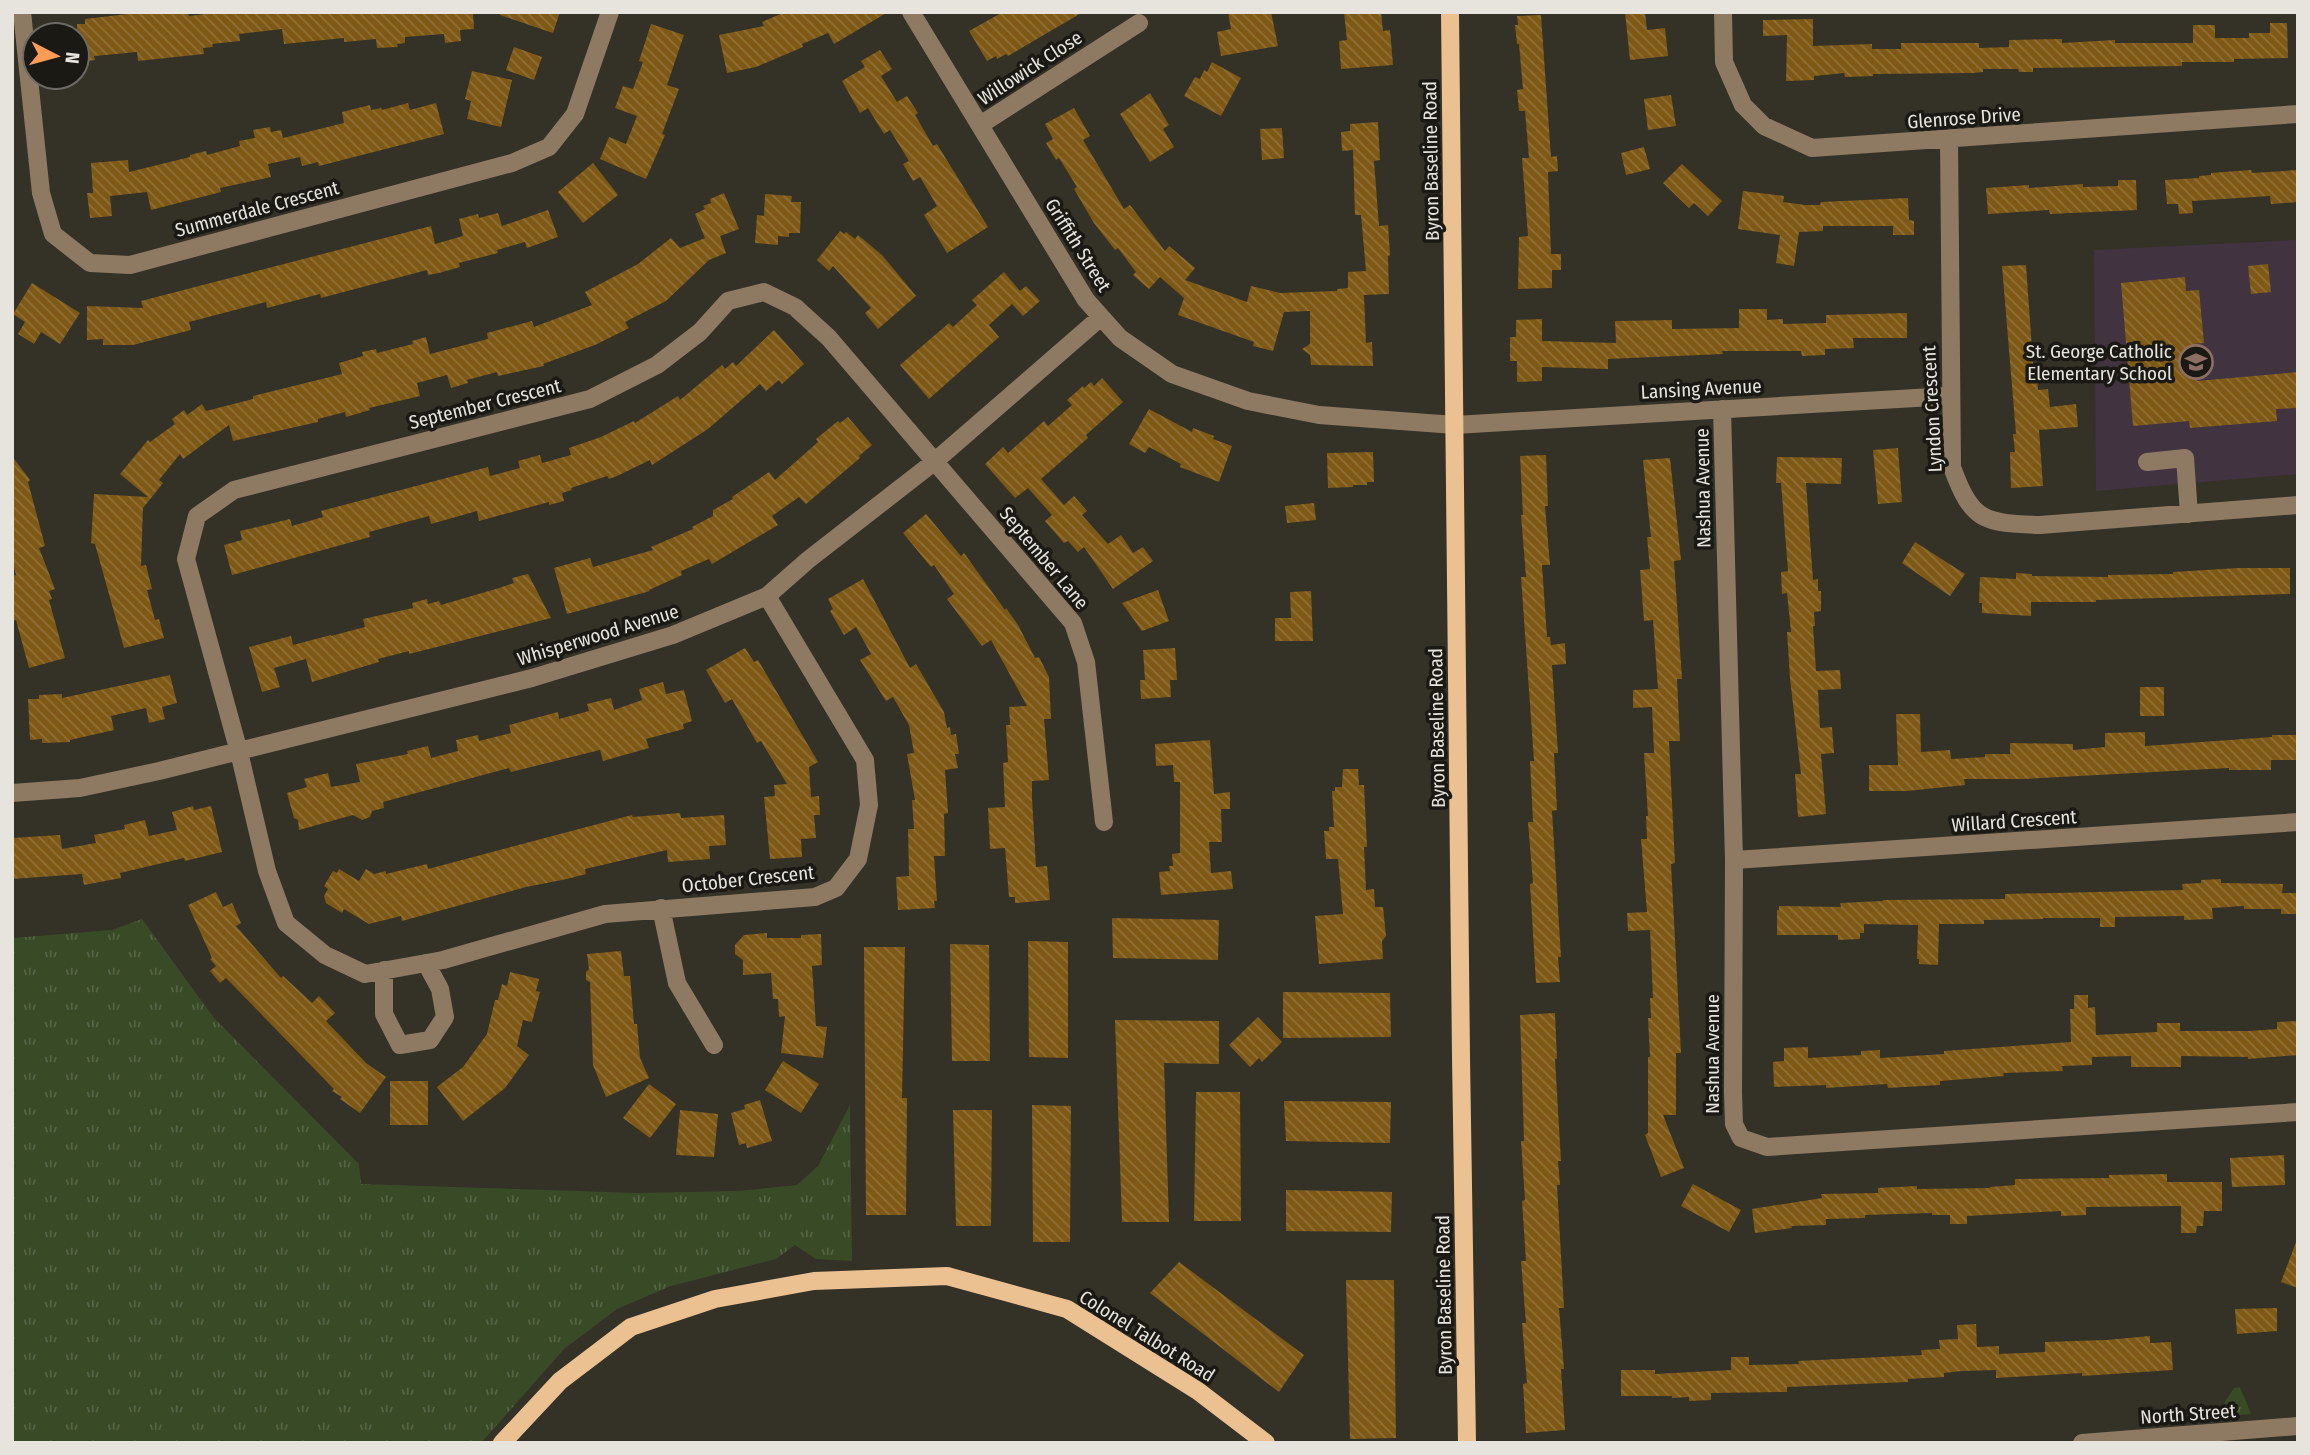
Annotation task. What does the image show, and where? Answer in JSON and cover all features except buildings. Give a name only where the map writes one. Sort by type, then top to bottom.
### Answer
[{"type":"main road","name":"Byron Baseline Road","points":[[1450,12],[1467,1443]]},
{"type":"main road","name":"Colonel Talbot Road","points":[[502,1443],[560,1381],[631,1327],[715,1299],[814,1281],[947,1276],[1067,1309],[1198,1391],[1265,1443]]},
{"type":"street","name":"Summerdale Crescent","points":[[22,12],[41,193],[53,234],[90,263],[130,265],[512,163],[549,147],[575,114],[611,12]]},
{"type":"street","name":"Griffith Street","points":[[911,12],[1086,300],[1120,338],[1172,374],[1248,401],[1319,415],[1455,425]]},
{"type":"street","name":"Glenrose Drive","points":[[1723,12],[1724,62],[1743,105],[1764,126],[1812,148],[2298,114]]},
{"type":"street","name":"Willowick Close","points":[[980,125],[1139,23]]},
{"type":"street","name":"Lyndon Crescent","points":[[1949,140],[1952,467],[1962,495],[1980,516],[2006,524],[2040,525],[2298,505]]},
{"type":"street","name":"September Crescent","points":[[239,752],[186,559],[197,516],[234,490],[590,399],[657,365],[700,332],[728,300],[764,292],[794,307],[829,338],[934,462]]},
{"type":"street","name":"Whisperwood Avenue","points":[[12,793],[79,788],[239,752],[532,678],[673,635],[767,596],[808,560],[934,462],[1101,317]]},
{"type":"street","name":"Lansing Avenue","points":[[1455,425],[1950,397]]},
{"type":"street","name":"Nashua Avenue","points":[[1722,409],[1734,860],[1733,1093],[1734,1124],[1741,1138],[1767,1147],[2298,1112]]},
{"type":"street","points":[[2147,462],[2185,458],[2189,514]]},
{"type":"street","name":"September Lane","points":[[934,462],[1073,623],[1086,662],[1104,822]]},
{"type":"street","name":"October Crescent","points":[[239,752],[267,871],[286,923],[325,955],[365,974],[426,963],[605,914],[815,897],[836,888],[858,859],[869,805],[865,760],[767,596]]},
{"type":"street","name":"Willard Crescent","points":[[1734,860],[2298,822]]},
{"type":"street","points":[[661,908],[677,983],[713,1045]]},
{"type":"street","points":[[384,970],[384,1014],[400,1045],[430,1040],[445,1017],[440,989],[426,963]]},
{"type":"street","name":"North Street","points":[[2082,1443],[2298,1426]]},
{"type":"shaded area","name":"St. George Catholic Elementary School","points":[[2298,240],[2298,474],[2096,491],[2094,250]]},
{"type":"green space","points":[[142,919],[214,1018],[359,1164],[361,1184],[638,1193],[739,1191],[797,1185],[818,1166],[850,1105],[852,1261],[816,1259],[795,1245],[776,1259],[671,1286],[617,1309],[564,1349],[481,1443],[12,1443],[12,938],[112,930]]},
{"type":"green space","points":[[2240,1387],[2251,1414],[2215,1417],[2234,1388]]},
{"type":"place","name":"St. George Catholic Elementary School","points":[[2196,362]]}]
